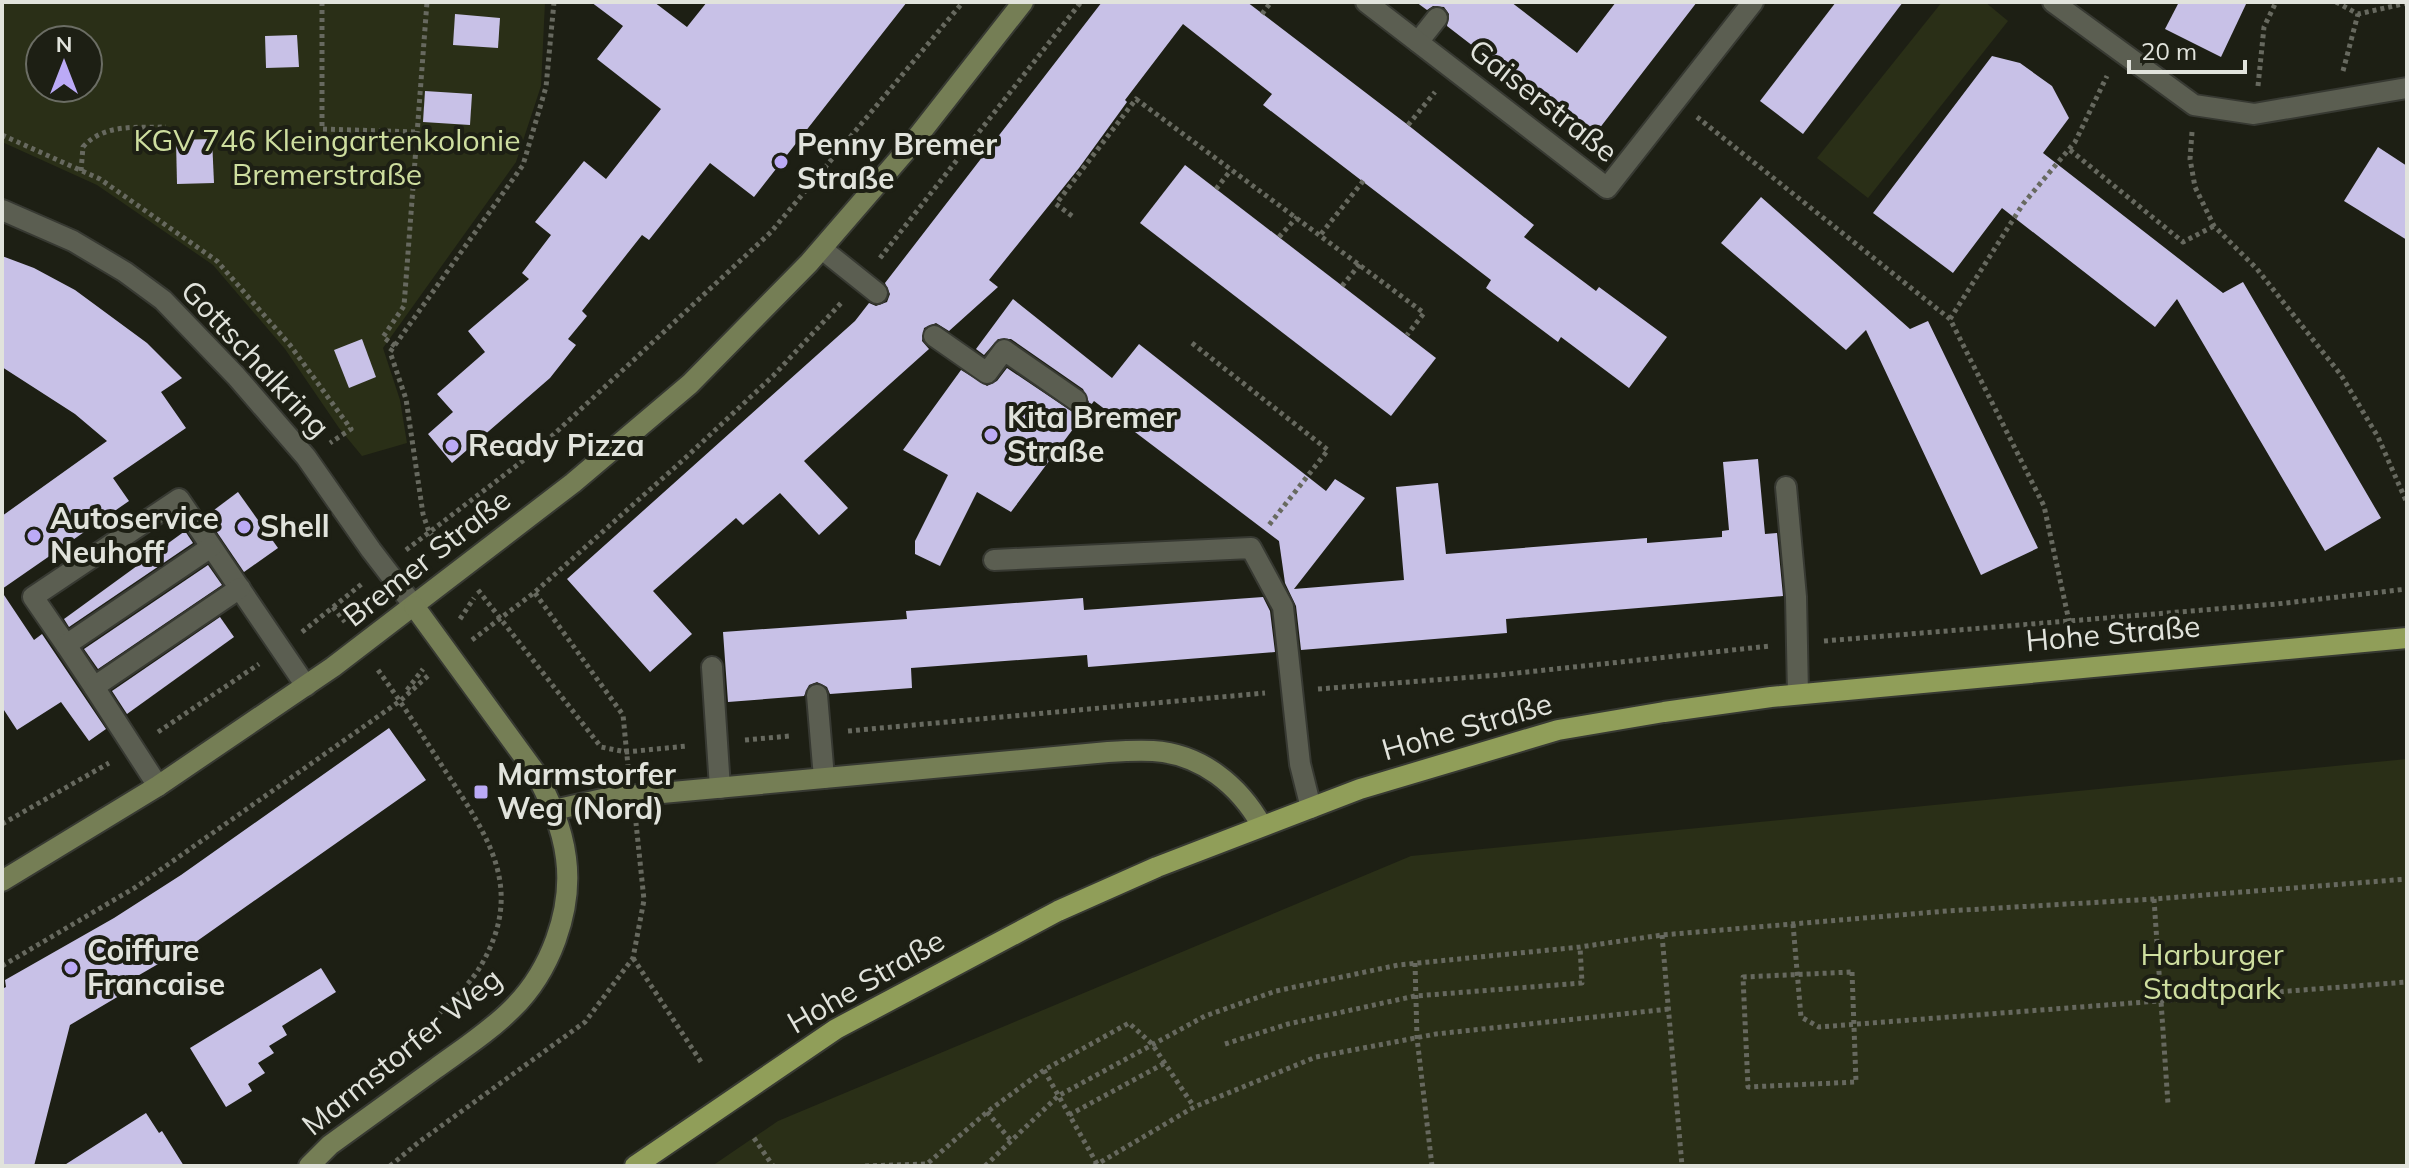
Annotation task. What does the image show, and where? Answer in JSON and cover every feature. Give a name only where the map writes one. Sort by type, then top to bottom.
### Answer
[{"type":"main road","name":"Hohe Straße","points":[[635,1166],[836,1029],[1058,911],[1157,867],[1360,789],[1558,730],[1798,694],[2407,638]]},
{"type":"street","name":"Bremer Straße","points":[[2,881],[158,786],[306,686],[573,483],[690,384],[822,249],[911,145],[1023,2]]},
{"type":"street","name":"Gaiserstraße","points":[[1366,2],[1607,188],[1676,100]]},
{"type":"street","points":[[1676,100],[1753,2]]},
{"type":"street","points":[[2053,2],[2194,105],[2254,114],[2407,88]]},
{"type":"street","points":[[1418,42],[1437,18]]},
{"type":"street","name":"Gottschalkring","points":[[2,210],[73,241],[125,272],[163,300],[236,376],[306,457],[414,606]]},
{"type":"street","points":[[822,249],[869,287]]},
{"type":"street","points":[[934,336],[987,373],[1004,350],[1076,400]]},
{"type":"street","points":[[1786,487],[1796,597],[1798,694]]},
{"type":"street","points":[[158,786],[33,597],[179,499],[306,686]]},
{"type":"street","points":[[66,645],[211,547]]},
{"type":"street","points":[[994,560],[1251,548],[1283,607],[1300,764],[1311,808]]},
{"type":"street","points":[[94,687],[240,588]]},
{"type":"street","name":"Marmstorfer Weg","points":[[309,1166],[330,1145],[487,1031],[514,1007],[547,964],[566,889],[567,860],[554,810],[535,772],[414,606]]},
{"type":"street","points":[[712,667],[720,788]]},
{"type":"street","points":[[817,695],[824,778]]},
{"type":"street","points":[[554,810],[607,798],[1108,752],[1155,751],[1206,766],[1215,772],[1240,792],[1262,826]]},
{"type":"path","points":[[322,2],[322,129],[418,132]]},
{"type":"path","points":[[395,346],[383,337],[404,306],[427,2]]},
{"type":"path","points":[[429,532],[423,514],[406,399],[390,352],[523,165],[546,87],[554,2]]},
{"type":"path","points":[[2,824],[135,748],[281,648],[537,450],[771,232],[963,2]]},
{"type":"path","points":[[1081,2],[869,287],[503,618],[601,747],[626,752],[1499,675],[1796,643],[2277,604],[2407,589]]},
{"type":"path","points":[[1262,14],[1271,2]]},
{"type":"path","points":[[2262,53],[2264,27],[2276,2]]},
{"type":"path","points":[[2336,2],[2358,14],[2407,3]]},
{"type":"path","points":[[2335,100],[2358,14]]},
{"type":"path","points":[[1950,319],[2023,204],[2070,150],[2120,50]]},
{"type":"path","points":[[1408,125],[1453,70]]},
{"type":"path","points":[[1072,216],[1056,204],[1118,118],[1136,99],[1424,313],[1407,335]]},
{"type":"path","points":[[1676,100],[1950,319],[2044,506],[2069,621]]},
{"type":"path","points":[[2194,105],[2190,159],[2195,187],[2214,226],[2257,269],[2341,375],[2378,437],[2407,503]]},
{"type":"path","points":[[81,171],[83,147],[100,132],[166,127]]},
{"type":"path","points":[[2,135],[100,179],[217,261],[290,345],[351,429],[306,457]]},
{"type":"path","points":[[2070,150],[2183,242],[2214,226]]},
{"type":"path","points":[[1216,189],[1231,170]]},
{"type":"path","points":[[1321,234],[1364,180]]},
{"type":"path","points":[[1279,237],[1297,217]]},
{"type":"path","points":[[1342,286],[1360,264]]},
{"type":"path","points":[[1192,343],[1328,450],[1251,548]]},
{"type":"path","points":[[535,592],[623,715],[626,752]]},
{"type":"path","points":[[2,966],[136,887],[400,701],[484,831],[500,880],[501,909],[497,933],[479,970],[404,1047]]},
{"type":"path","points":[[985,1166],[1058,1096],[1205,1016],[1276,991],[1415,963],[1580,947],[1662,935],[1947,911],[2407,879]]},
{"type":"path","points":[[2154,899],[2168,1104]]},
{"type":"path","points":[[1793,924],[1801,1017],[1819,1027],[2407,982]]},
{"type":"path","points":[[1662,935],[1682,1166]]},
{"type":"path","points":[[1225,1044],[1288,1024],[1415,996],[1582,983],[1580,947]]},
{"type":"path","points":[[633,958],[703,1065]]},
{"type":"path","points":[[1415,963],[1417,1038],[1432,1166]]},
{"type":"path","points":[[1852,972],[1856,1082],[1748,1087],[1743,977],[1796,974],[1852,972]]},
{"type":"path","points":[[1044,1070],[1096,1165],[1194,1107],[1316,1057],[1417,1038],[1669,1009]]},
{"type":"path","points":[[865,1166],[927,1164],[987,1112],[1044,1070],[1129,1023],[1152,1044],[1194,1107]]},
{"type":"path","points":[[1069,1115],[1165,1063]]},
{"type":"path","points":[[987,1112],[1012,1142]]},
{"type":"path","points":[[754,1138],[773,1166]]},
{"type":"green space","name":"KGV 746 Kleingartenkolonie Bremerstraße","points":[[2,2],[545,2],[541,86],[516,162],[383,348],[400,400],[407,443],[362,456],[285,349],[213,265],[97,185],[2,142]]},
{"type":"green space","points":[[1942,2],[1985,2],[2008,21],[1868,198],[1817,158]]},
{"type":"green space","name":"Harburger Stadtpark","points":[[2407,759],[2407,1166],[712,1166],[778,1121],[1411,856]]},
{"type":"building","points":[[591,2],[654,2],[687,27],[707,2],[907,2],[754,197],[710,163],[649,240],[642,235],[582,311],[587,316],[568,339],[576,345],[550,378],[452,463],[428,434],[453,412],[437,394],[485,352],[468,331],[529,279],[522,273],[551,235],[535,222],[584,161],[606,179],[661,109],[597,59],[623,26]]},
{"type":"building","points":[[1102,2],[1247,2],[1534,225],[1524,237],[1596,291],[1599,287],[1667,337],[1629,388],[1561,337],[1558,342],[1486,288],[1491,280],[1263,105],[1272,94],[1183,24],[1125,100],[1127,102],[1079,168],[989,280],[998,287],[949,331],[936,323],[924,328],[922,341],[929,349],[804,461],[848,508],[819,535],[780,493],[743,525],[736,518],[653,591],[692,634],[650,672],[567,579],[855,321],[869,303],[876,306],[887,302],[890,294],[885,283]]},
{"type":"building","points":[[1416,2],[1511,2],[1577,53],[1616,2],[1697,2],[1592,138],[1447,26],[1449,14],[1444,7],[1433,6],[1427,10]]},
{"type":"building","points":[[1836,2],[1903,2],[1803,134],[1760,101]]},
{"type":"building","points":[[2179,2],[2247,2],[2221,57],[2165,29]]},
{"type":"building","points":[[455,14],[500,18],[498,48],[453,45]]},
{"type":"building","points":[[297,35],[299,67],[266,68],[265,36]]},
{"type":"building","points":[[1992,56],[2020,63],[2052,86],[2069,118],[2043,153],[2223,293],[2243,282],[2381,518],[2325,551],[2177,299],[2155,327],[2002,208],[1953,273],[1873,213]]},
{"type":"building","points":[[425,91],[472,94],[470,125],[423,122]]},
{"type":"building","points":[[212,139],[214,183],[177,184],[176,140]]},
{"type":"building","points":[[2378,147],[2407,166],[2407,240],[2344,201]]},
{"type":"building","points":[[1185,165],[1436,358],[1391,416],[1140,223]]},
{"type":"building","points":[[1761,197],[1910,329],[1928,321],[2038,548],[1981,575],[1866,330],[1846,350],[1721,243]]},
{"type":"building","points":[[2,256],[34,268],[75,290],[147,343],[182,378],[161,392],[186,428],[113,478],[129,501],[2,589],[2,516],[107,441],[75,414],[2,367]]},
{"type":"building","points":[[1013,299],[1112,378],[1139,344],[1326,491],[1335,479],[1365,498],[1294,589],[1404,580],[1396,487],[1438,483],[1446,554],[1647,538],[1647,543],[1722,537],[1722,531],[1729,530],[1723,462],[1758,459],[1765,534],[1777,533],[1783,596],[1506,619],[1507,633],[1301,650],[1296,606],[1285,583],[1279,541],[1094,401],[1011,512],[977,492],[940,566],[915,554],[915,541],[948,475],[903,450],[961,370],[987,386],[997,381],[1007,368],[1074,413],[1082,411],[1089,402],[1083,389],[1011,339],[998,339],[984,355],[976,349]]},
{"type":"building","points":[[362,339],[376,377],[349,388],[334,350]]},
{"type":"building","name":"Shell","points":[[238,492],[278,548],[244,572],[206,516]]},
{"type":"building","points":[[185,531],[193,543],[69,627],[64,619]]},
{"type":"building","points":[[208,565],[222,585],[98,669],[84,649]]},
{"type":"building","points":[[2,592],[34,640],[42,634],[106,729],[89,741],[61,702],[17,730],[2,707]]},
{"type":"building","points":[[1263,597],[1270,611],[1275,652],[1088,667],[1087,655],[911,668],[912,688],[830,694],[827,687],[817,682],[809,685],[804,696],[728,702],[723,632],[907,619],[906,611],[1083,598],[1084,610]]},
{"type":"building","points":[[220,617],[234,637],[127,714],[112,691]]},
{"type":"building","points":[[389,728],[426,780],[173,958],[115,989],[119,996],[70,1025],[34,1166],[2,1166],[2,989],[6,987],[5,980],[114,918],[181,875]]},
{"type":"building","points":[[321,968],[336,992],[282,1026],[287,1035],[269,1046],[274,1053],[258,1063],[265,1073],[248,1084],[252,1091],[226,1107],[190,1048]]},
{"type":"building","points":[[146,1113],[159,1133],[162,1131],[184,1166],[63,1166]]},
{"type":"place","name":"Penny Bremer Straße","points":[[781,162]]},
{"type":"place","name":"Kita Bremer Straße","points":[[991,435]]},
{"type":"place","name":"Ready Pizza","points":[[452,446]]},
{"type":"place","name":"Shell","points":[[244,527]]},
{"type":"place","name":"Autoservice Neuhoff","points":[[34,536]]},
{"type":"place","name":"Marmstorfer Weg (Nord)","points":[[481,792]]},
{"type":"place","name":"Coiffure Francaise","points":[[71,968]]}]
